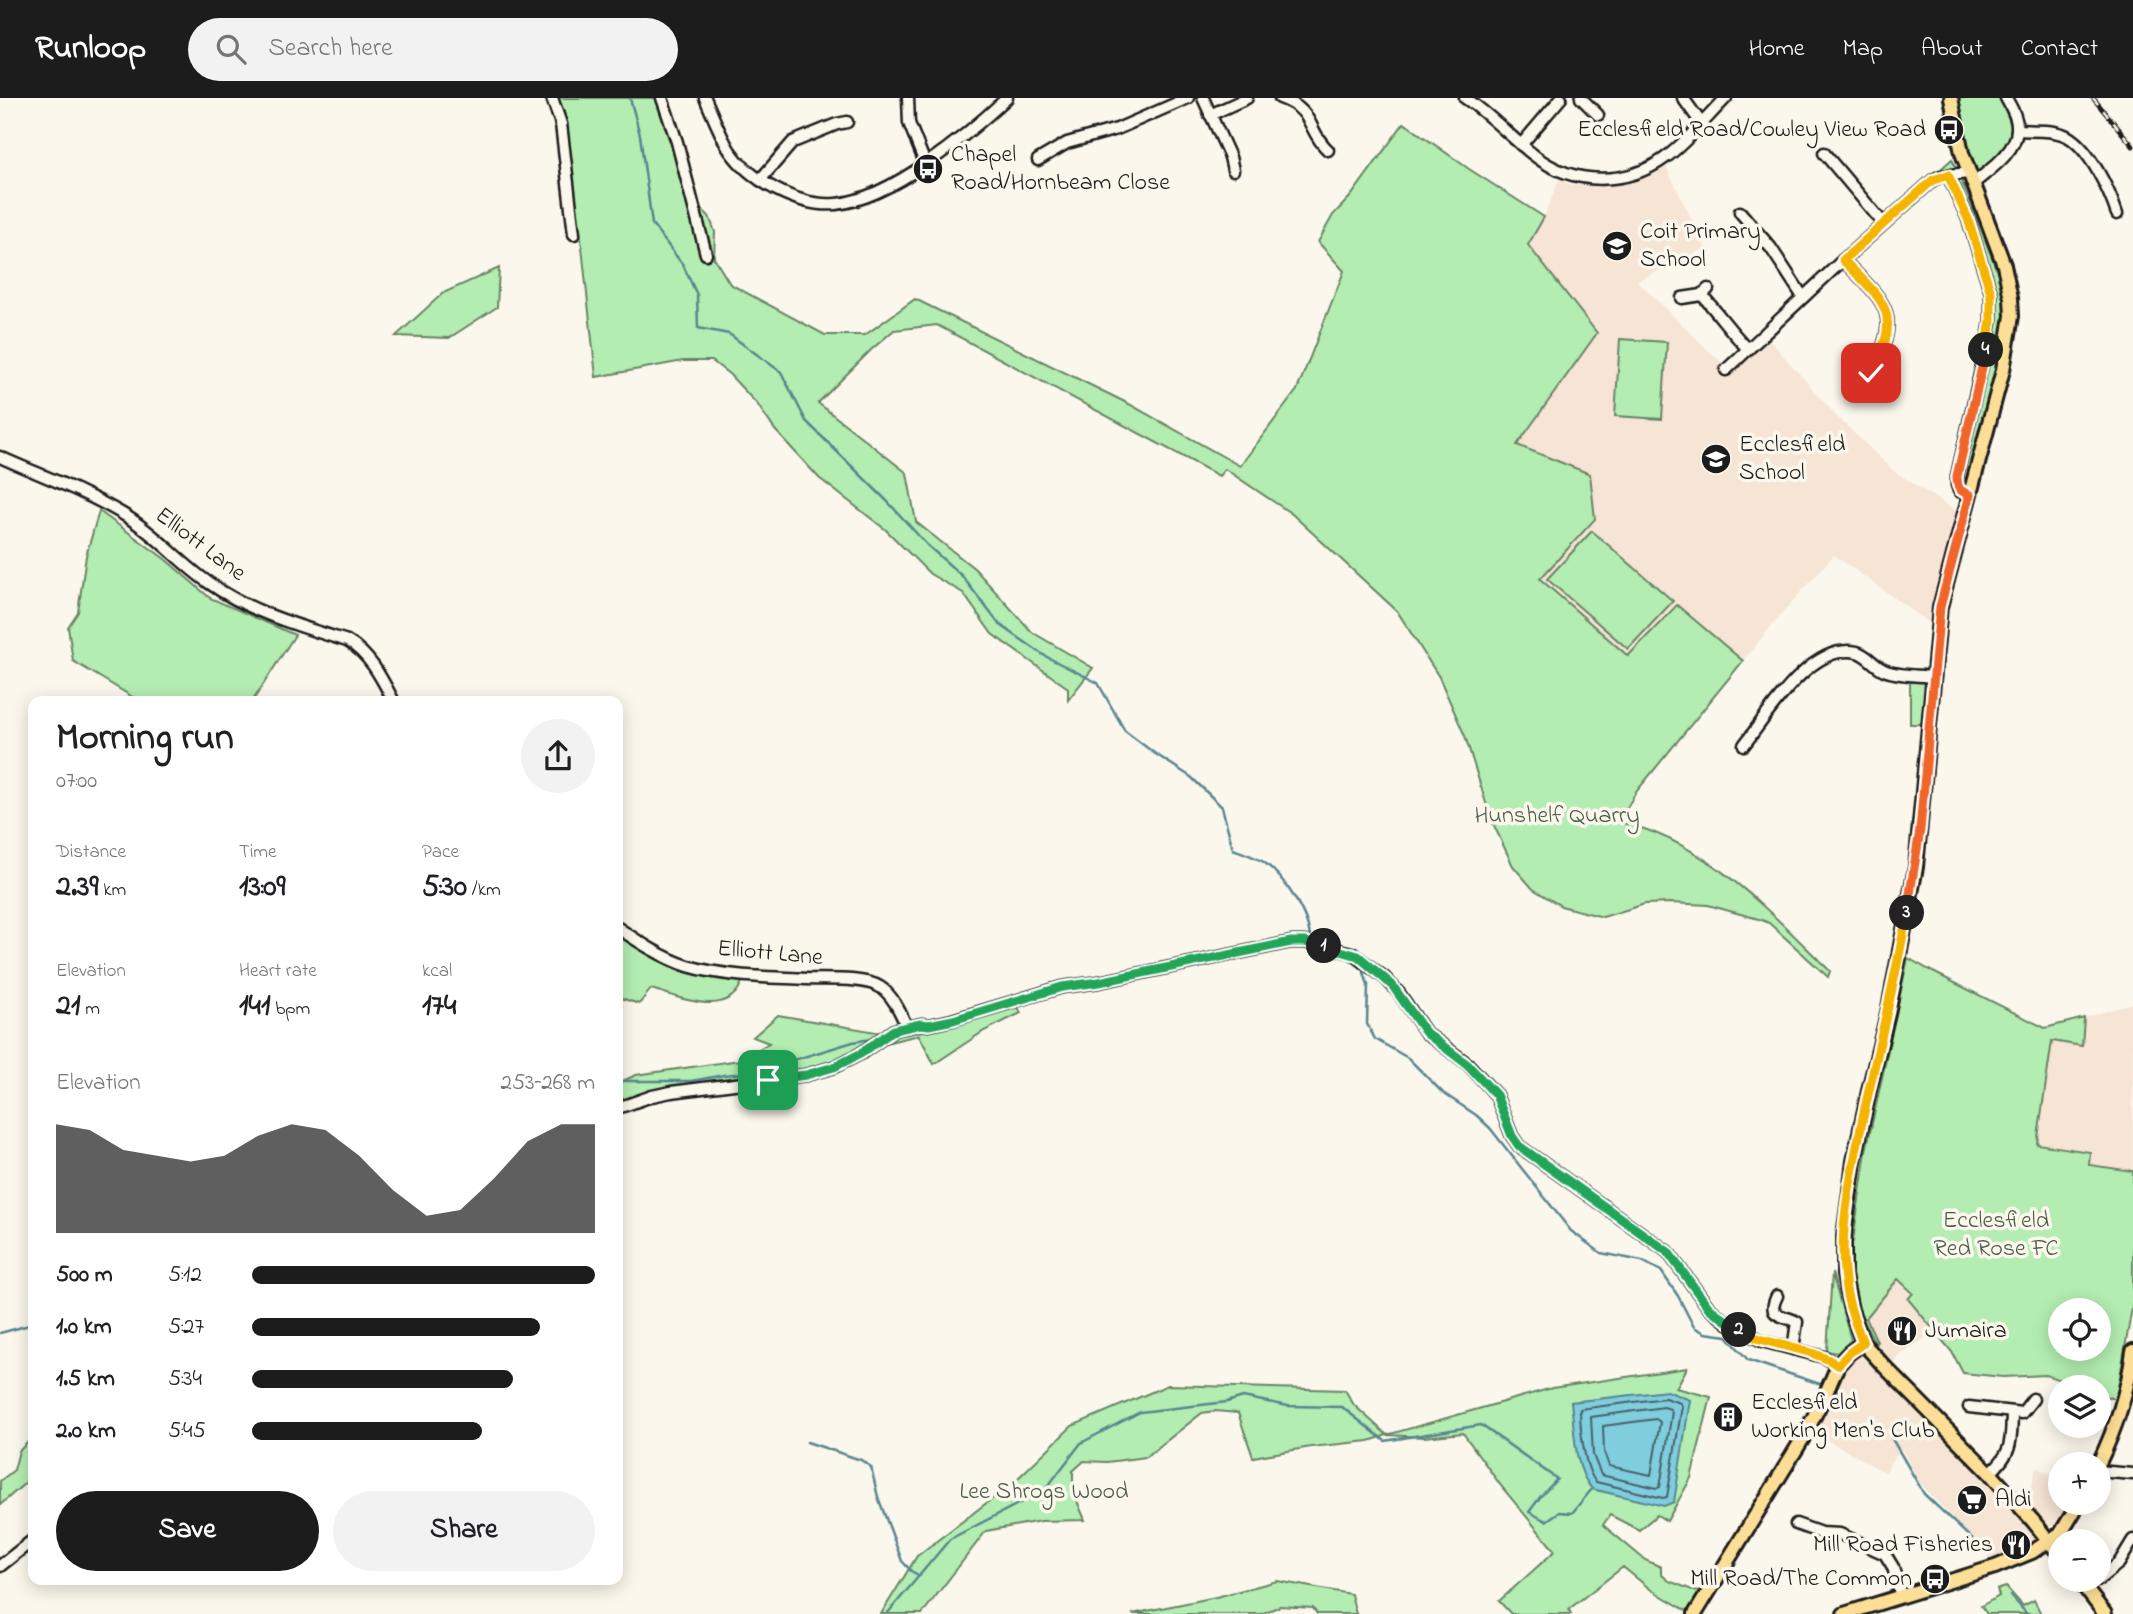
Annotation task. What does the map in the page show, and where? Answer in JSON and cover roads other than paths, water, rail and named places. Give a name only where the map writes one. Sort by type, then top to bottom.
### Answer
[{"type":"main road","points":[[1951,98],[1962,153],[2004,265],[2012,316],[2003,370],[1940,607],[1916,867],[1888,1013],[1854,1161],[1843,1253],[1851,1310],[1863,1343],[1990,1473],[2048,1541]]},
{"type":"main road","points":[[1695,1614],[1803,1438],[1838,1365],[1863,1343]]},
{"type":"main road","points":[[2105,1452],[2118,1422],[2131,1378],[2133,1351]]},
{"type":"main road","points":[[1844,1614],[2020,1558],[2048,1543]]},
{"type":"main road","points":[[2088,1592],[2105,1614]]},
{"type":"street","points":[[552,98],[561,124],[574,234]]},
{"type":"street","points":[[662,98],[677,142],[706,254]]},
{"type":"street","points":[[705,98],[731,152],[760,180],[805,201],[836,204],[873,194],[925,163],[1002,100]]},
{"type":"street","points":[[908,98],[909,123],[925,163]]},
{"type":"street","points":[[1038,160],[1067,143],[1117,129],[1188,98]]},
{"type":"street","points":[[1203,98],[1230,157],[1233,170]]},
{"type":"street","points":[[1210,115],[1247,98]]},
{"type":"street","points":[[1280,98],[1293,103],[1305,114],[1328,150]]},
{"type":"street","points":[[1467,98],[1551,167],[1570,175],[1592,179],[1622,178],[1667,157],[1727,98]]},
{"type":"street","points":[[1521,145],[1561,98]]},
{"type":"street","points":[[1581,98],[1598,115]]},
{"type":"street","points":[[1683,98],[1701,123]]},
{"type":"street","points":[[1727,370],[1883,223],[1933,180],[1948,175],[1971,178],[1994,166],[2011,147],[2017,130],[2014,112],[2006,98]]},
{"type":"street","points":[[760,180],[793,142],[847,122]]},
{"type":"street","points":[[2017,130],[2053,132],[2068,137],[2084,151],[2100,176],[2117,214]]},
{"type":"street","points":[[1824,153],[1883,223]]},
{"type":"street","points":[[1948,175],[1968,219],[1991,293],[1988,339],[1957,476],[1959,491],[1970,495]]},
{"type":"street","points":[[1740,212],[1771,248],[1803,297]]},
{"type":"street","points":[[1843,260],[1877,294],[1884,304],[1887,316],[1886,343],[1871,373]]},
{"type":"street","points":[[1682,298],[1705,292],[1729,330],[1748,349]]},
{"type":"street","name":"Elliott Lane","points":[[0,457],[127,516],[167,546],[207,582],[244,604],[356,646],[369,660],[390,696]]},
{"type":"street","points":[[1744,745],[1810,666],[1836,652],[1864,654],[1884,670],[1933,677]]},
{"type":"street","name":"Elliott Lane","points":[[623,931],[666,957],[699,968],[762,976],[875,984],[891,998],[907,1027]]},
{"type":"street","points":[[623,1106],[671,1092],[806,1075],[834,1067],[860,1054],[894,1030],[953,1020],[1062,987],[1099,982],[1291,942],[1305,942],[1352,953],[1392,985],[1426,1033],[1468,1065],[1496,1095],[1512,1136],[1519,1146],[1668,1252],[1709,1308],[1722,1319],[1752,1337],[1824,1357],[1838,1365]]},
{"type":"street","points":[[1777,1296],[1773,1310],[1784,1318],[1794,1320],[1798,1325],[1793,1349]]},
{"type":"street","points":[[1969,1407],[2022,1413],[2033,1399]]},
{"type":"street","points":[[1990,1473],[2009,1450],[2012,1413]]},
{"type":"street","points":[[2111,1470],[2133,1474]]},
{"type":"street","points":[[1796,1524],[1821,1533],[1840,1534],[1885,1554],[1894,1567],[1901,1597]]},
{"type":"street","points":[[2111,1569],[2119,1563],[2133,1540]]},
{"type":"street","points":[[0,1566],[28,1544]]},
{"type":"water","points":[[1667,1391],[1690,1400],[1674,1502],[1664,1506],[1592,1489],[1578,1459],[1571,1402]]},
{"type":"waterway","points":[[630,98],[640,135],[652,224],[683,265],[697,295],[698,328],[729,334],[781,372],[806,421],[888,502],[927,545],[962,576],[999,624],[1045,656],[1098,683],[1125,731],[1191,777],[1222,807],[1233,849],[1261,861],[1280,878],[1301,909],[1310,940]]},
{"type":"waterway","points":[[1115,974],[1259,944]]},
{"type":"waterway","points":[[1286,947],[1308,947]]},
{"type":"waterway","points":[[1362,966],[1368,985],[1367,1024],[1375,1039],[1408,1058],[1443,1093],[1490,1128],[1571,1231],[1601,1253],[1642,1261],[1661,1271],[1694,1327],[1705,1333],[1727,1336],[1748,1360],[1823,1385]]},
{"type":"waterway","points":[[1030,992],[1060,983]]},
{"type":"waterway","points":[[894,1035],[928,1030]]},
{"type":"waterway","points":[[623,1081],[691,1081],[754,1072],[853,1042],[877,1038]]},
{"type":"waterway","points":[[0,1333],[28,1325]]},
{"type":"waterway","points":[[1833,1388],[1854,1401]]},
{"type":"waterway","points":[[887,1614],[950,1539],[1045,1490],[1081,1443],[1140,1412],[1227,1402],[1243,1397],[1288,1406],[1342,1407],[1385,1441],[1481,1425],[1557,1479],[1529,1512],[1546,1521],[1559,1512],[1572,1513],[1592,1489]]},
{"type":"waterway","points":[[1891,1437],[1924,1494],[1976,1543]]},
{"type":"waterway","points":[[807,1442],[861,1460],[871,1467],[878,1497],[902,1561],[920,1576]]},
{"type":"waterway","points":[[2011,1596],[2027,1614]]},
{"type":"railway","points":[[2093,98],[2133,146]]},
{"type":"place","name":"Ecclesfield Road/Cowley View Road","points":[[1949,130]]},
{"type":"place","name":"Chapel Road/Hornbeam Close","points":[[928,169]]},
{"type":"place","name":"Coit Primary School","points":[[1617,246]]},
{"type":"place","name":"Ecclesfield School","points":[[1716,459]]},
{"type":"place","name":"Jumaira","points":[[1902,1331]]},
{"type":"place","name":"Ecclesfield Working Men's Club","points":[[1728,1417]]},
{"type":"place","name":"Aldi","points":[[1972,1500]]},
{"type":"place","name":"Mill Road Fisheries","points":[[2016,1545]]},
{"type":"place","name":"Mill Road/The Common","points":[[1935,1579]]},
{"type":"park label","name":"Hunshelf Quarry","points":[[1557,816]]},
{"type":"park label","name":"Ecclesfield Red Rose FC","points":[[1996,1235]]},
{"type":"park label","name":"Lee Shrogs Wood","points":[[1044,1492]]}]
